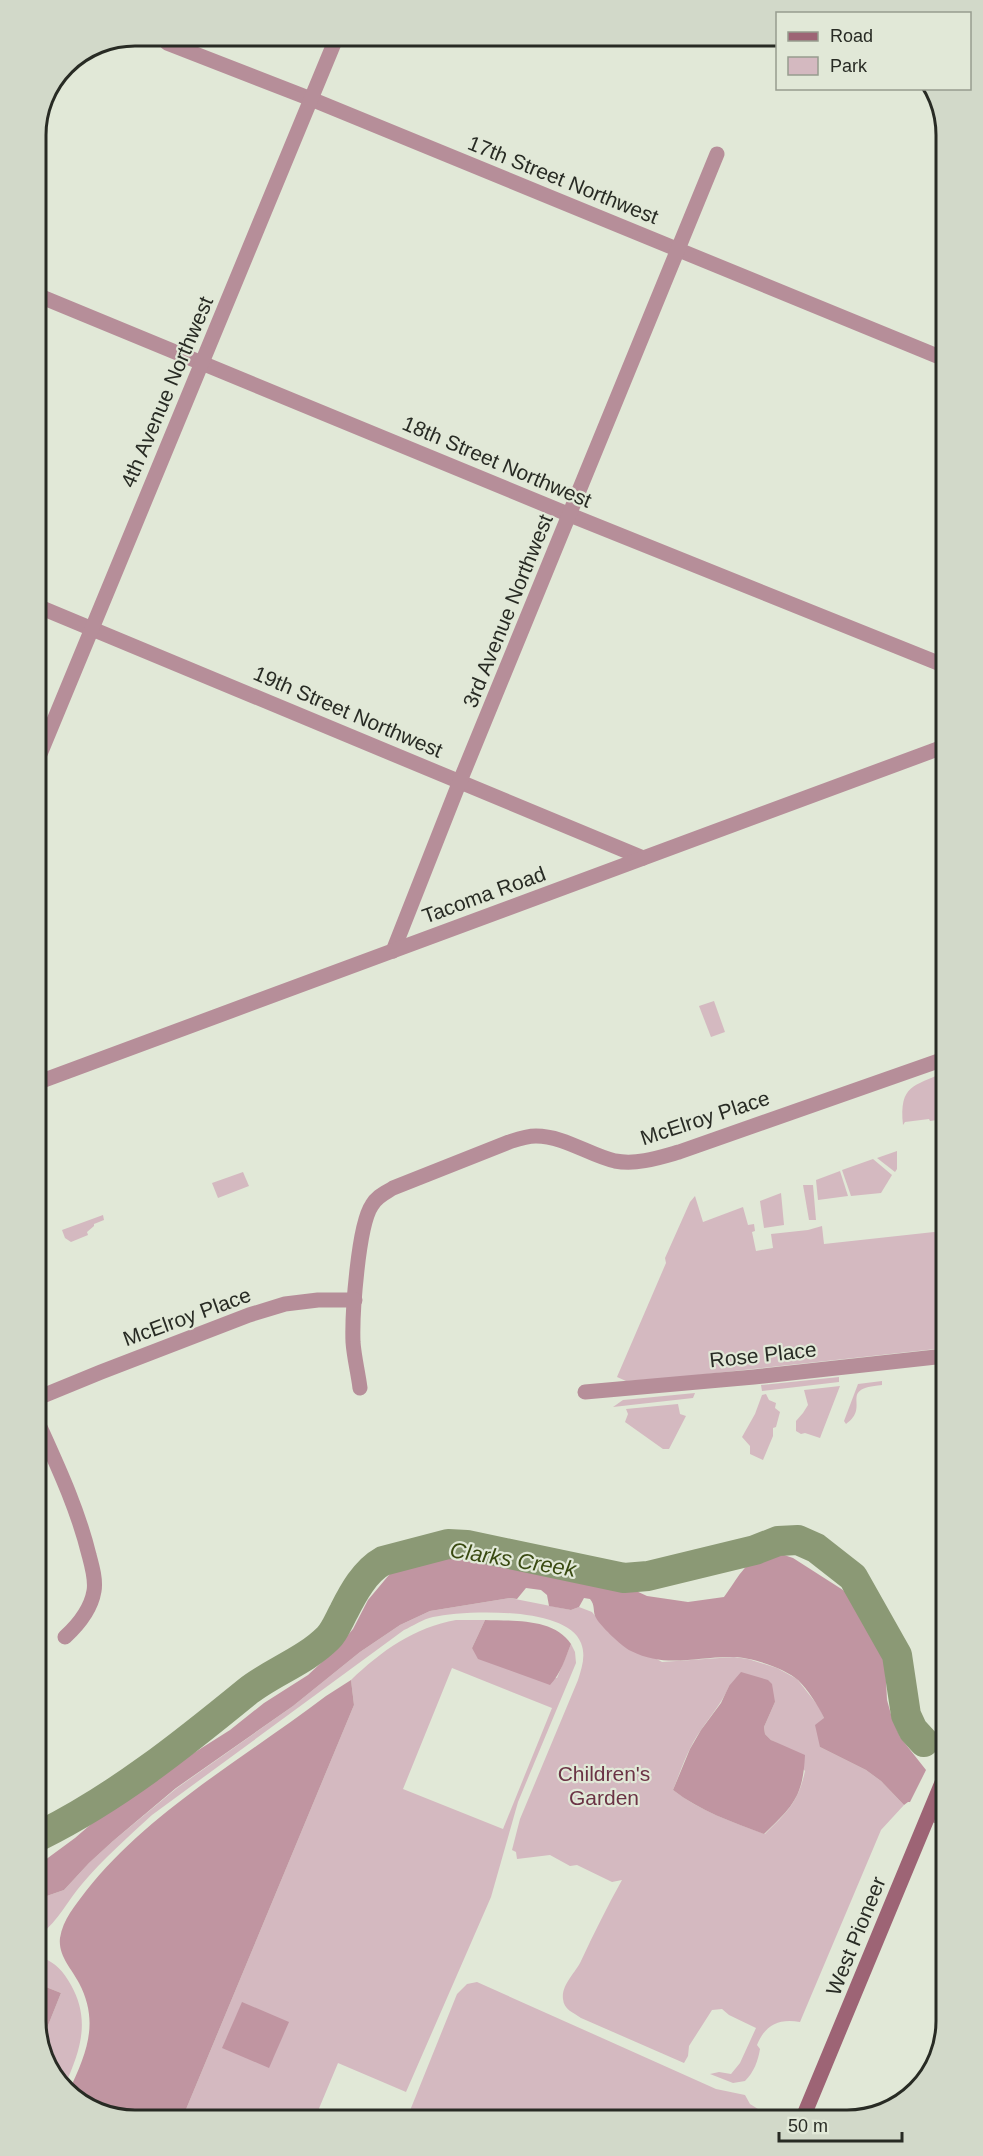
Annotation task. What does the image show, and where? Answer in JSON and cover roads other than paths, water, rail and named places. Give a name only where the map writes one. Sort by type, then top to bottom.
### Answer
[{"type":"main road","name":"West Pioneer","points":[[806,2110],[936,1798]]},
{"type":"street","name":"17th Street Northwest","points":[[175,46],[311,99],[936,356]]},
{"type":"street","name":"4th Avenue Northwest","points":[[47,737],[333,46]]},
{"type":"street","name":"3rd Avenue Northwest","points":[[393,951],[717,154]]},
{"type":"street","name":"18th Street Northwest","points":[[47,299],[570,515],[936,662]]},
{"type":"street","name":"19th Street Northwest","points":[[47,610],[643,858]]},
{"type":"street","name":"Tacoma Road","points":[[47,1079],[936,750]]},
{"type":"street","name":"McElroy Place","points":[[360,1388],[353,1342],[359,1257],[366,1217],[371,1206],[379,1196],[393,1188],[527,1137],[538,1136],[558,1140],[616,1161],[645,1161],[679,1152],[936,1062]]},
{"type":"street","name":"McElroy Place","points":[[47,1394],[249,1315],[285,1304],[318,1300],[355,1300]]},
{"type":"street","name":"Rose Place","points":[[585,1392],[766,1376],[936,1357]]},
{"type":"street","points":[[47,1443],[74,1503],[93,1573],[94,1592],[88,1607],[76,1626],[65,1637]]},
{"type":"street","points":[[930,1813],[936,1816]]},
{"type":"waterway","name":"Clarks Creek","points":[[47,1832],[122,1787],[174,1750],[257,1684],[319,1646],[333,1632],[365,1576],[377,1565],[383,1561],[448,1544],[467,1545],[624,1578],[648,1576],[755,1550],[778,1541],[798,1540],[816,1548],[853,1577],[897,1655],[906,1715],[913,1730],[924,1742]]},
{"type":"park label","name":"Children's Garden","points":[[604,1786]]}]
